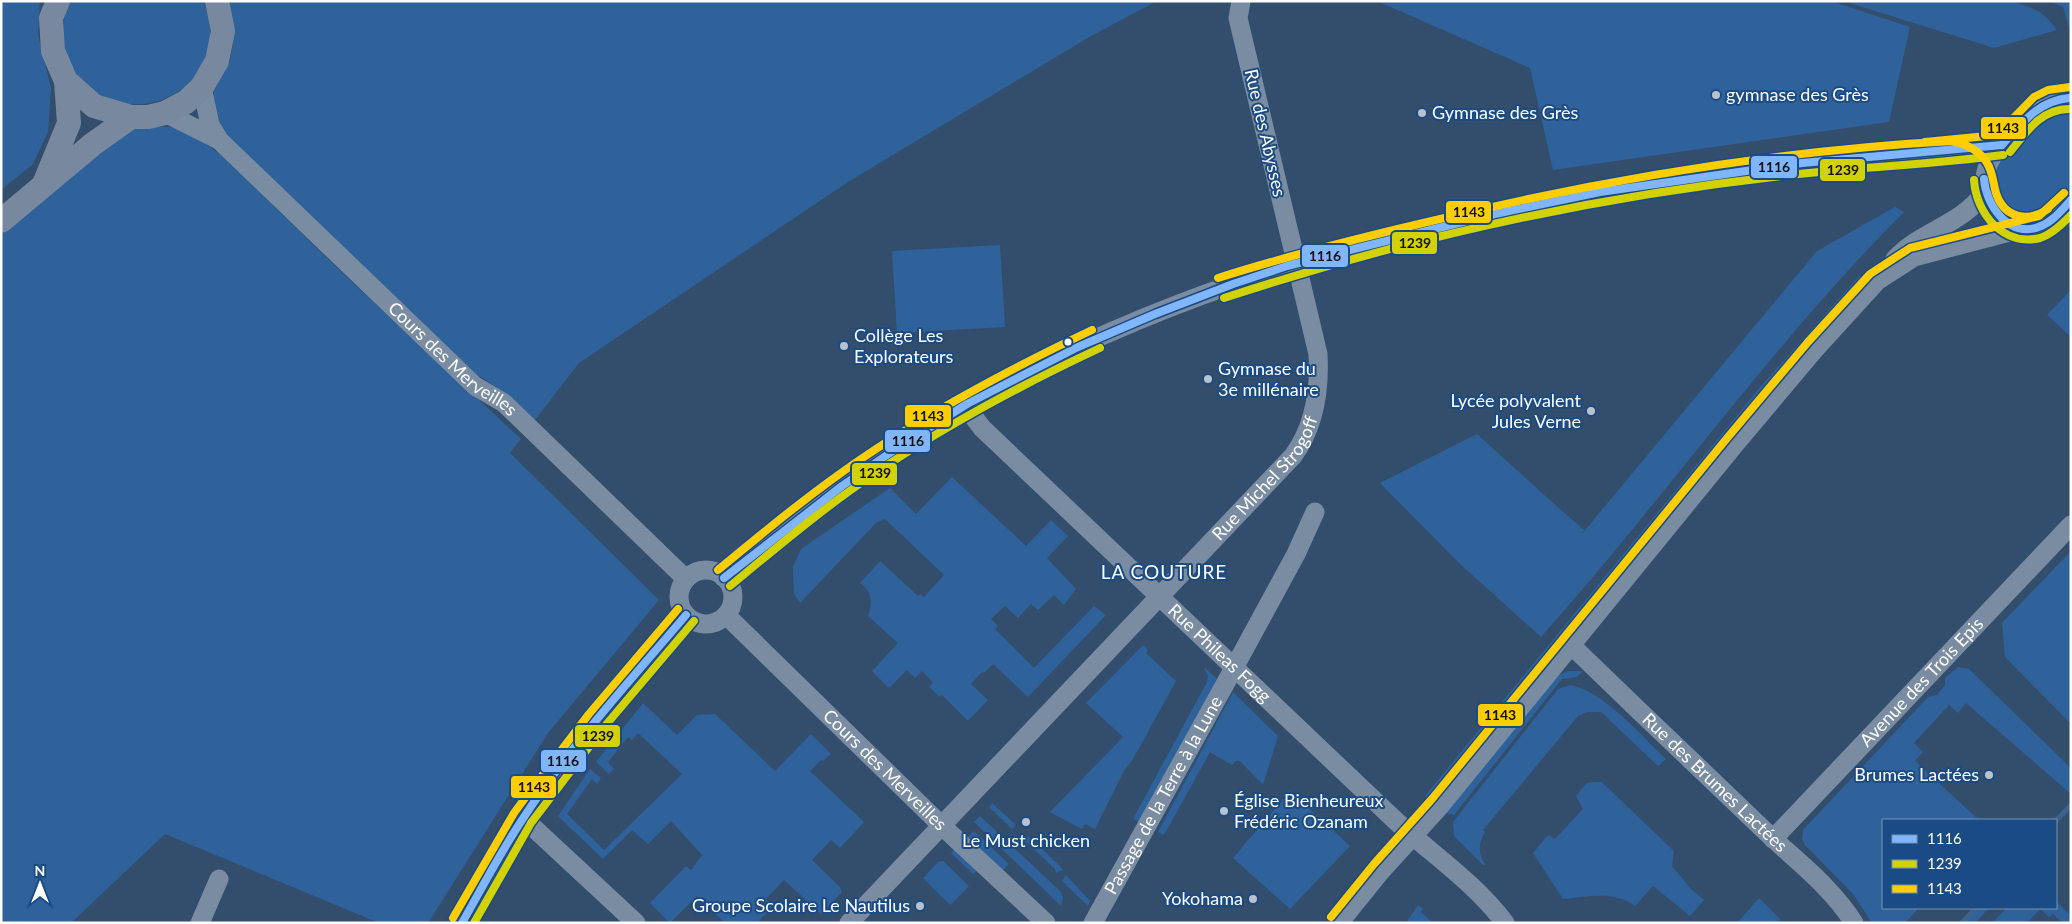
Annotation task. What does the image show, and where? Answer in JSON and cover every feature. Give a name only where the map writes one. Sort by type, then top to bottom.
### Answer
[{"type":"main road","points":[[58,1],[52,18],[52,51],[66,80],[94,106],[132,117],[148,117],[165,113],[186,102],[202,87],[217,61],[222,31],[217,1]]},
{"type":"main road","points":[[43,188],[69,123],[66,80]]},
{"type":"main road","points":[[1,221],[43,188],[93,144],[132,117]]},
{"type":"street","name":"Rue des Abysses","points":[[1241,1],[1238,18],[1296,264]]},
{"type":"street","name":"Cours des Merveilles","points":[[202,87],[210,125],[219,140],[476,386],[504,403],[686,579]]},
{"type":"street","points":[[1339,923],[1381,871],[1440,806],[1809,355],[1906,248],[1961,217],[1978,203],[1985,185],[1990,162],[2002,145],[2039,106],[2057,98],[2070,98]]},
{"type":"street","name":"Cours des Merveilles","points":[[165,113],[219,140]]},
{"type":"street","points":[[724,578],[834,490],[886,454],[965,405],[1061,355],[1156,313],[1220,288],[1296,264],[1497,213],[1596,193],[1779,166],[2002,145]]},
{"type":"street","points":[[1952,151],[1973,160],[1985,185],[1989,202],[1999,216],[2008,224],[2021,229]]},
{"type":"street","points":[[1880,278],[1914,257],[2021,229],[2043,226],[2071,200]]},
{"type":"street","name":"Rue Michel Strogoff","points":[[848,923],[1293,456],[1304,437],[1313,414],[1318,388],[1316,341],[1296,264]]},
{"type":"street","name":"Rue Phileas Fogg","points":[[965,405],[982,428],[1412,836],[1453,869],[1489,904],[1505,923]]},
{"type":"street","name":"Passage de la Terre à la Lune","points":[[1092,923],[1235,667],[1296,554],[1316,512]]},
{"type":"street","name":"Avenue des Trois Epis","points":[[1772,839],[2071,525]]},
{"type":"street","points":[[703,571],[714,572],[724,578],[730,586],[732,596],[731,606],[726,615],[720,620],[707,624],[694,621],[686,615],[681,607],[679,595],[681,586],[686,579],[692,574],[703,571]]},
{"type":"street","points":[[462,923],[523,818],[597,720],[686,615]]},
{"type":"street","name":"Cours des Merveilles","points":[[726,615],[1046,923]]},
{"type":"street","name":"Rue des Brumes Lactées","points":[[1571,645],[1772,839],[1838,899],[1854,923]]},
{"type":"street","points":[[523,818],[636,923]]},
{"type":"street","points":[[200,923],[220,879]]},
{"type":"shaded area","points":[[1,1],[40,1],[38,35],[51,88],[48,132],[33,164],[1,190]]},
{"type":"shaded area","points":[[70,1],[204,1],[210,23],[206,55],[192,80],[170,96],[144,104],[118,102],[93,92],[74,72],[64,42],[65,16]]},
{"type":"shaded area","points":[[227,1],[1157,1],[1091,36],[848,182],[579,363],[535,420],[509,396],[475,373],[220,131],[213,104],[214,91],[230,61],[233,43]]},
{"type":"shaded area","name":"gymnase des Grès","points":[[1377,1],[1831,1],[1910,27],[1889,122],[1553,170],[1530,68]]},
{"type":"shaded area","points":[[1843,1],[2011,1],[2042,14],[2057,30],[1994,48]]},
{"type":"shaded area","points":[[2049,1],[2071,1],[2071,26],[2069,27],[2063,7]]},
{"type":"shaded area","points":[[2071,106],[2071,193],[2041,219],[2020,220],[2003,210],[1992,192],[1995,166],[2044,111],[2053,107]]},
{"type":"shaded area","points":[[177,127],[199,138],[223,157],[353,283],[521,439],[510,453],[659,600],[548,733],[428,923],[379,923],[165,834],[71,923],[1,923],[1,235],[85,156],[133,128]]},
{"type":"shaded area","points":[[1895,207],[1904,212],[1809,315],[1541,637],[1458,562],[1380,483],[1477,434],[1584,530],[1581,535],[1817,251]]},
{"type":"shaded area","points":[[1000,245],[1005,327],[897,333],[892,251]]},
{"type":"shaded area","points":[[1859,276],[1865,279],[1766,393],[1432,801],[1425,796],[1762,385]]},
{"type":"shaded area","points":[[2071,290],[2071,337],[2047,315]]},
{"type":"shaded area","points":[[952,477],[1026,546],[1051,520],[1068,536],[1047,558],[1076,589],[1064,605],[1054,595],[1038,610],[1031,604],[1018,618],[1005,606],[991,619],[998,626],[995,629],[1034,668],[1094,606],[1106,615],[1028,697],[993,664],[984,673],[982,672],[971,684],[988,700],[968,721],[942,695],[940,697],[929,687],[933,682],[922,671],[915,678],[907,670],[889,688],[872,671],[898,643],[868,616],[871,606],[870,597],[867,590],[860,583],[880,561],[918,596],[921,594],[924,597],[944,575],[885,519],[876,523],[800,603],[794,594],[793,567],[801,549],[890,488],[916,514]]},
{"type":"shaded area","points":[[2071,551],[2071,724],[2005,657],[2002,623]]},
{"type":"shaded area","points":[[1143,645],[1148,650],[1146,653],[1176,681],[1133,759],[1124,771],[1095,829],[1085,824],[1082,829],[1050,812],[1123,737],[1086,703]]},
{"type":"shaded area","points":[[1204,667],[1217,679],[1140,822],[1133,819],[1206,684],[1208,676]]},
{"type":"shaded area","points":[[1958,667],[1969,669],[2071,768],[2071,794],[1966,703],[1958,713],[1949,705],[1914,743],[1923,752],[1915,761],[1978,819],[1882,819],[1882,909],[1918,909],[1905,923],[1872,923],[1853,894],[1805,845],[1802,839],[1803,830],[1928,697],[1937,695],[1945,685],[1945,678]]},
{"type":"shaded area","points":[[1568,671],[1583,671],[1577,677],[1562,679],[1454,815],[1446,813],[1558,675]]},
{"type":"shaded area","points":[[1570,685],[1583,689],[1609,705],[1666,759],[1658,766],[1601,712],[1588,712],[1578,716],[1483,830],[1485,832],[1480,848],[1484,866],[1454,836],[1453,822],[1558,689]]},
{"type":"shaded area","points":[[1233,692],[1278,736],[1263,785],[1240,761],[1236,761],[1232,765],[1210,752],[1164,835],[1158,832]]},
{"type":"shaded area","points":[[643,703],[677,735],[697,715],[715,714],[775,771],[811,734],[831,754],[823,761],[821,760],[810,771],[864,822],[840,848],[831,840],[812,860],[840,887],[842,892],[821,914],[784,880],[766,899],[773,906],[757,923],[725,923],[697,896],[670,923],[650,903],[686,866],[691,870],[702,855],[671,821],[648,844],[632,830],[603,859],[558,816],[590,769],[601,778],[597,784],[592,779],[567,814],[604,850],[682,774],[638,733],[632,740],[628,737],[608,762],[614,769],[609,774],[596,762]]},
{"type":"shaded area","points":[[1601,782],[1674,851],[1672,866],[1691,889],[1704,900],[1690,916],[1653,886],[1635,906],[1627,901],[1610,896],[1563,899],[1533,853],[1548,835],[1555,839],[1583,809],[1576,796],[1587,783]]},
{"type":"shaded area","points":[[1290,791],[1350,846],[1290,909],[1233,858]]},
{"type":"shaded area","points":[[992,803],[1016,825],[1012,829],[989,807]]},
{"type":"shaded area","points":[[980,816],[1061,892],[1063,898],[1061,906],[974,822]]},
{"type":"shaded area","points":[[974,831],[1009,864],[1003,870],[968,837]]},
{"type":"shaded area","points":[[1028,836],[1063,870],[1056,873],[1055,869],[1025,841]]},
{"type":"shaded area","points":[[956,848],[978,869],[973,874],[951,853]]},
{"type":"shaded area","points":[[943,861],[969,886],[950,905],[923,878],[938,862]]},
{"type":"shaded area","points":[[1066,875],[1090,901],[1088,906],[1062,881]]},
{"type":"shaded area","points":[[1759,898],[1780,919],[1777,923],[1737,923]]},
{"type":"shaded area","points":[[2057,902],[2071,916],[2071,923],[2063,923],[2053,914],[2049,917],[2040,909],[2057,909]]},
{"type":"shaded area","points":[[1418,905],[1423,909],[1421,912],[1433,923],[1406,923]]},
{"type":"shaded area","points":[[1977,909],[1988,909],[1975,923],[1964,923]]},
{"type":"shaded area","points":[[2006,909],[2040,909],[2027,923],[1992,923]]},
{"type":"waterway","points":[[2057,820],[2071,805]]},
{"type":"waterway","points":[[1962,923],[1975,909]]},
{"type":"transit line","name":"1143","points":[[1925,142],[1997,135],[2034,97],[2048,90],[2070,87]]},
{"type":"transit line","name":"1116","points":[[2002,145],[2039,108],[2058,100],[2069,98]]},
{"type":"transit line","name":"1239","points":[[2010,152],[2029,129],[2043,117],[2051,112],[2070,109]]},
{"type":"transit line","name":"1143","points":[[1218,278],[1343,243],[1485,208],[1551,194],[1617,181],[1750,160],[1885,146],[1952,141],[1962,144],[1972,148],[1984,158],[1991,170],[1996,193],[2005,208],[2011,213],[2025,217],[2033,216],[2048,209]]},
{"type":"transit line","name":"1116","points":[[724,578],[842,486],[903,444],[967,404],[1078,347],[1155,314],[1233,284],[1287,266],[1334,254],[1495,214],[1600,192],[1802,163],[2002,145]]},
{"type":"transit line","name":"1239","points":[[1224,298],[1361,257],[1430,239],[1570,208],[1710,185],[1781,176],[2003,155]]},
{"type":"transit line","name":"1116","points":[[1984,179],[1989,200],[1995,209],[2002,218],[2019,228],[2030,229],[2045,224],[2057,215],[2071,200]]},
{"type":"transit line","name":"1239","points":[[1974,180],[1980,204],[1986,215],[1994,225],[2014,237],[2040,238],[2053,231],[2071,215]]},
{"type":"transit line","name":"1143","points":[[1331,917],[1374,864],[1432,799],[1728,437],[1808,342],[1870,274],[1910,248],[2039,216],[2064,193]]},
{"type":"transit line","name":"1143","points":[[718,570],[842,472],[917,423],[1032,359],[1092,330]]},
{"type":"transit line","name":"1239","points":[[730,586],[817,515],[926,440],[983,407],[1100,348]]},
{"type":"transit line","name":"1143","points":[[453,918],[514,813],[589,714],[678,609]]},
{"type":"transit line","name":"1116","points":[[462,923],[507,843],[542,790],[602,714],[686,615]]},
{"type":"transit line","name":"1239","points":[[474,923],[531,823],[605,726],[694,621]]},
{"type":"place","name":"gymnase des Grès","points":[[1716,95]]},
{"type":"place","name":"Gymnase des Grès","points":[[1422,113]]},
{"type":"place","name":"Collège Les Explorateurs","points":[[844,346]]},
{"type":"place","name":"Gymnase du 3e millénaire","points":[[1208,379]]},
{"type":"place","name":"Lycée polyvalent Jules Verne","points":[[1591,411]]},
{"type":"place","name":"Brumes Lactées","points":[[1989,775]]},
{"type":"place","name":"Église Bienheureux Frédéric Ozanam","points":[[1224,811]]},
{"type":"place","name":"Le Must chicken","points":[[1026,822]]},
{"type":"place","name":"Yokohama","points":[[1253,899]]},
{"type":"place","name":"Groupe Scolaire Le Nautilus","points":[[920,906]]},
{"type":"district","name":"LA COUTURE","points":[[1164,572]]}]
